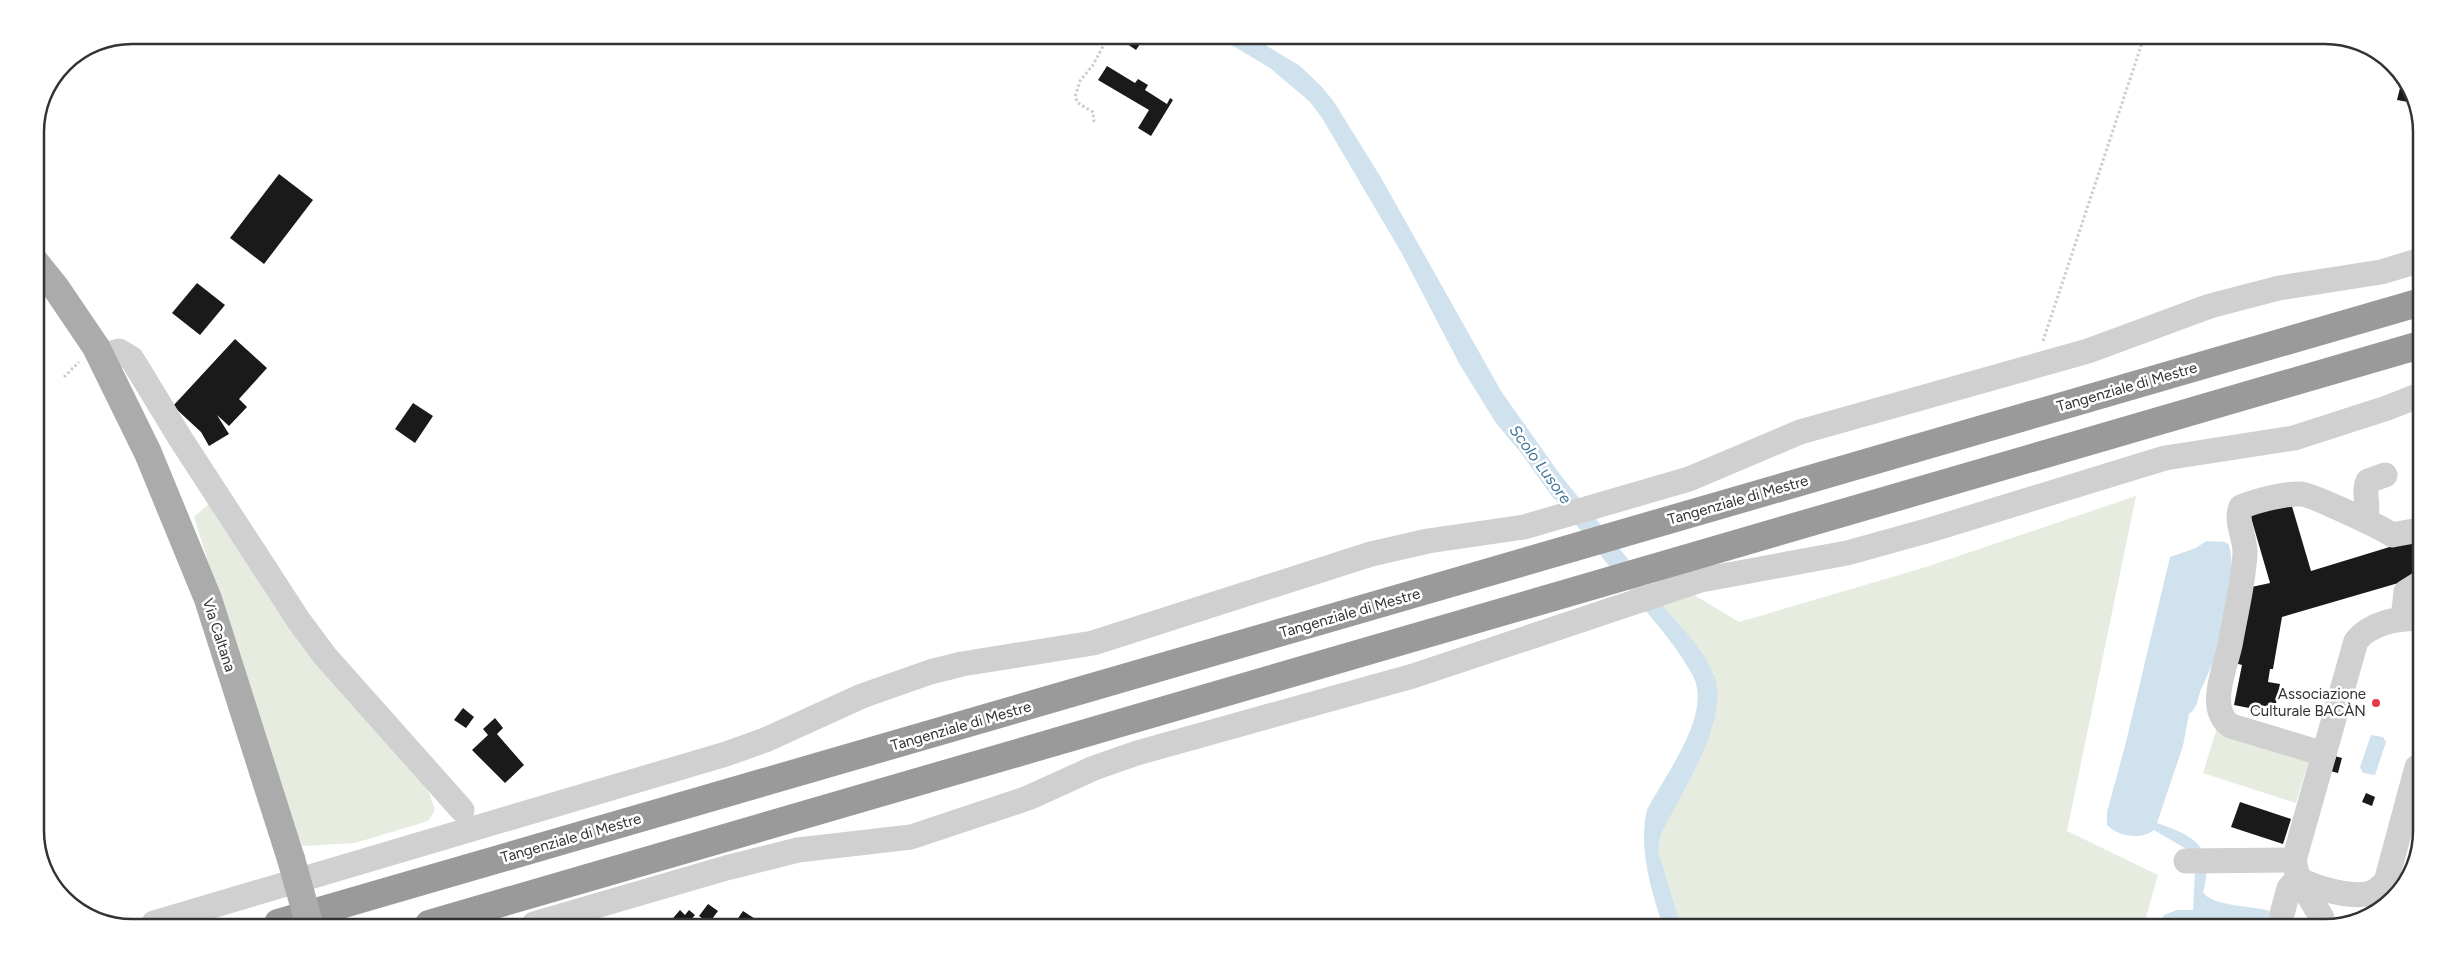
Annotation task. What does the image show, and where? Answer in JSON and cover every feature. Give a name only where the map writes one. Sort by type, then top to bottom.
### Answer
[{"type":"highway","name":"Tangenziale di Mestre","points":[[292,919],[2413,304]]},
{"type":"highway","points":[[446,919],[2413,347]]},
{"type":"main road","name":"Via Caltana","points":[[44,274],[78,320],[92,356],[148,453],[208,599],[308,919]]},
{"type":"street","points":[[168,919],[726,754],[765,740],[862,696],[930,672],[962,664],[1093,643],[1371,554],[1428,541],[1536,524],[1689,478],[1800,432],[2088,351],[2210,306],[2279,288],[2381,272],[2413,262]]},
{"type":"street","points":[[92,356],[119,351],[136,364],[185,446],[304,628],[325,656],[462,810]]},
{"type":"street","points":[[551,919],[726,868],[798,850],[911,837],[1028,798],[1094,768],[1137,753],[1413,676],[1701,580],[1847,553],[1930,530],[2164,458],[2294,438],[2413,398]]},
{"type":"street","points":[[2364,520],[2368,508],[2365,486],[2368,481],[2385,475]]},
{"type":"street","points":[[2324,754],[2232,726],[2223,721],[2220,714],[2218,699],[2231,642],[2244,560],[2244,540],[2238,513],[2241,507],[2249,503],[2303,494],[2382,528],[2392,535],[2413,531]]},
{"type":"street","points":[[2282,914],[2296,869],[2324,754],[2356,641],[2369,630],[2411,619],[2406,592],[2413,588]]},
{"type":"street","points":[[2186,861],[2212,861],[2296,869],[2319,888],[2358,894],[2373,892],[2386,882],[2413,783]]},
{"type":"street","points":[[2296,869],[2322,918]]},
{"type":"path","points":[[1094,122],[1093,112],[1078,103],[1075,97],[1080,81],[1093,65],[1104,44]]},
{"type":"path","points":[[2043,341],[2142,44]]},
{"type":"path","points":[[64,377],[92,356]]},
{"type":"shaded area","points":[[2136,496],[2067,831],[2158,875],[2146,919],[1679,919],[1658,850],[1661,835],[1709,735],[1714,673],[1701,653],[1662,604],[1694,595],[1739,622],[1926,567]]},
{"type":"shaded area","points":[[211,502],[415,769],[430,795],[435,810],[428,821],[355,843],[302,846],[262,736],[194,517]]},
{"type":"shaded area","points":[[2217,728],[2310,757],[2296,803],[2203,773]]},
{"type":"water","points":[[1230,44],[1264,44],[1300,66],[1321,86],[1334,102],[1380,176],[1501,391],[1573,493],[1554,499],[1521,453],[1496,423],[1460,365],[1401,252],[1322,118],[1310,102],[1270,68]]},
{"type":"water","points":[[2206,541],[2225,542],[2229,545],[2231,578],[2229,597],[2226,617],[2215,656],[2196,705],[2189,714],[2183,746],[2157,823],[2182,833],[2199,846],[2204,854],[2206,864],[2203,892],[2207,897],[2222,903],[2266,910],[2286,919],[2162,919],[2164,915],[2177,910],[2193,910],[2195,871],[2193,853],[2154,830],[2143,835],[2130,836],[2118,832],[2107,825],[2107,812],[2125,746],[2170,557],[2196,548]]},
{"type":"water","points":[[1662,604],[1691,638],[1710,665],[1717,693],[1716,714],[1710,735],[1691,778],[1661,835],[1658,850],[1679,919],[1661,919],[1647,869],[1644,839],[1645,824],[1647,810],[1684,745],[1692,727],[1697,709],[1697,692],[1693,676],[1688,667],[1645,610]]},
{"type":"water","points":[[2371,735],[2383,737],[2386,742],[2375,775],[2363,773],[2360,767]]},
{"type":"building","points":[[1127,44],[1140,44],[1136,50]]},
{"type":"building","points":[[1107,66],[1135,83],[1138,79],[1148,85],[1145,90],[1167,104],[1170,98],[1173,100],[1151,136],[1138,128],[1149,110],[1098,80]]},
{"type":"building","points":[[2401,86],[2408,102],[2397,100]]},
{"type":"building","points":[[279,174],[313,200],[264,264],[230,238]]},
{"type":"building","points":[[197,283],[225,305],[200,335],[172,313]]},
{"type":"building","points":[[235,339],[267,368],[239,399],[247,407],[229,426],[217,415],[229,434],[209,446],[201,432],[173,406]]},
{"type":"building","points":[[413,403],[433,416],[415,443],[395,429]]},
{"type":"building","points":[[2291,503],[2311,571],[2413,540],[2413,579],[2282,617],[2273,669],[2270,669],[2268,682],[2280,684],[2274,713],[2234,705],[2242,665],[2235,663],[2247,588],[2270,583],[2250,514]]},
{"type":"building","points":[[463,708],[474,717],[466,728],[454,720]]},
{"type":"building","points":[[495,718],[503,728],[497,734],[524,765],[505,783],[472,750],[488,735],[483,729]]},
{"type":"building","points":[[2331,755],[2342,758],[2338,773],[2326,770]]},
{"type":"building","points":[[2366,793],[2375,797],[2372,806],[2362,802]]},
{"type":"building","points":[[2240,802],[2291,819],[2283,844],[2231,827]]},
{"type":"building","points":[[708,904],[718,911],[712,919],[703,919],[699,916]]},
{"type":"building","points":[[680,910],[685,915],[689,910],[695,915],[691,919],[672,919]]},
{"type":"building","points":[[743,911],[755,919],[737,919]]},
{"type":"waterway","name":"Scolo Lusore","points":[[1549,476],[1635,583]]},
{"type":"place","name":"Associazione Culturale BACÀN","points":[[2376,703]]}]
